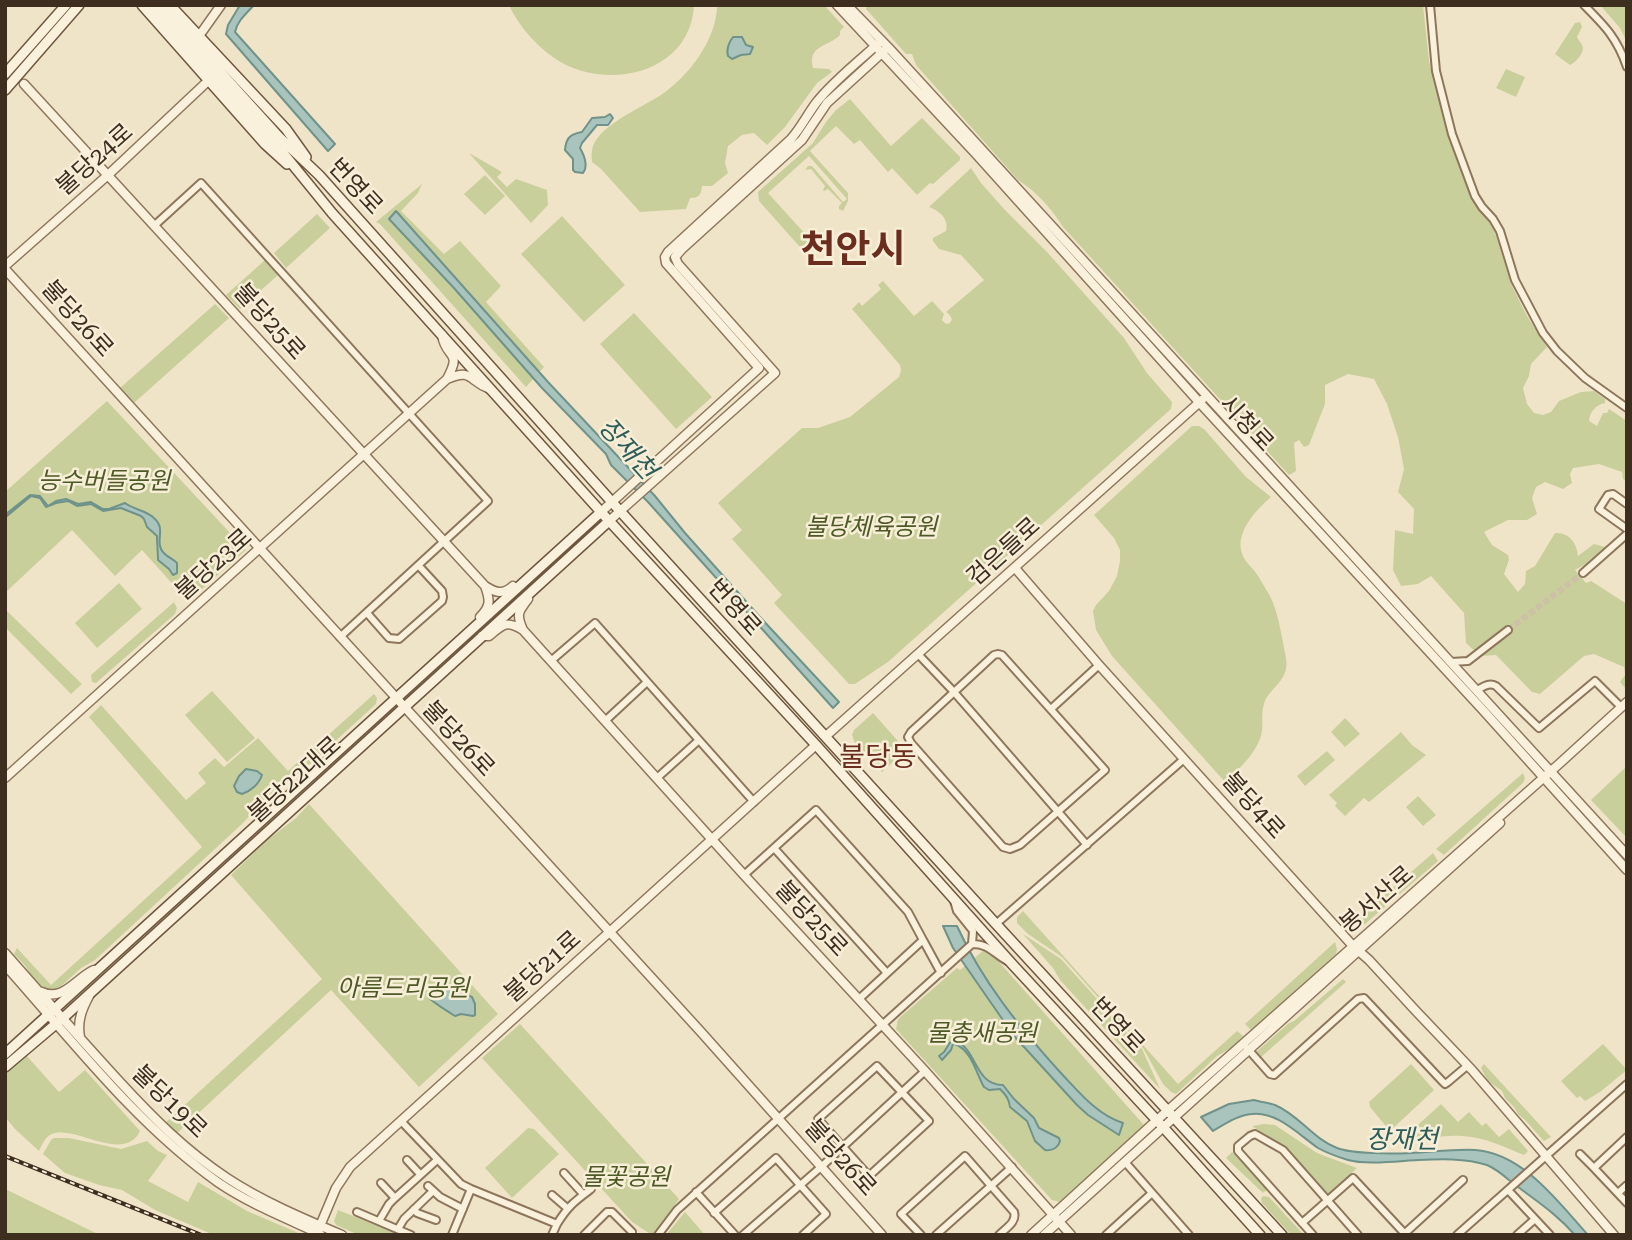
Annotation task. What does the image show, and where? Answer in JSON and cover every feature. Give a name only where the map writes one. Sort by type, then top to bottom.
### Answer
[{"type":"main road","points":[[140,5],[151,10],[265,144],[308,184]]},
{"type":"main road","name":"번영로","points":[[160,5],[279,137],[319,175],[620,511],[1282,1235]]},
{"type":"main road","points":[[170,5],[286,130],[319,175]]},
{"type":"main road","points":[[13,73],[28,64],[75,7]]},
{"type":"main road","points":[[6,89],[13,73],[75,7]]},
{"type":"main road","name":"번영로","points":[[151,10],[275,143],[308,184],[609,521],[1260,1235]]},
{"type":"main road","name":"불당22대로","points":[[5,1054],[601,512]]},
{"type":"main road","name":"불당22대로","points":[[5,1068],[609,521]]},
{"type":"main road","points":[[816,746],[826,736]]},
{"type":"street","points":[[199,36],[221,5]]},
{"type":"street","name":"시청로","points":[[837,5],[882,46],[1477,690],[1627,870]]},
{"type":"street","name":"시청로","points":[[847,5],[1199,402],[1549,777],[1627,855]]},
{"type":"street","points":[[1430,5],[1436,71],[1452,134],[1475,196],[1500,231],[1514,280],[1543,333],[1557,351],[1585,378],[1627,408]]},
{"type":"street","points":[[1584,5],[1616,41],[1627,67]]},
{"type":"street","points":[[601,512],[759,368],[666,262],[665,257],[680,239],[791,139],[825,93],[882,46]]},
{"type":"street","points":[[609,521],[775,373],[678,264],[676,257],[802,140],[827,103],[882,46]]},
{"type":"street","name":"불당25로","points":[[13,73],[485,586]]},
{"type":"street","name":"불당24로","points":[[5,268],[209,80]]},
{"type":"street","points":[[155,225],[201,183],[488,501],[340,637]]},
{"type":"street","name":"불당26로","points":[[5,268],[882,1235]]},
{"type":"street","points":[[442,333],[444,345],[453,355],[454,363],[447,379]]},
{"type":"street","points":[[447,379],[462,373],[492,390]]},
{"type":"street","name":"불당23로","points":[[5,778],[447,379]]},
{"type":"street","points":[[729,414],[743,395],[741,391],[733,391]]},
{"type":"street","name":"검은들로","points":[[826,736],[1207,395]]},
{"type":"street","points":[[712,429],[708,430],[705,425],[720,404]]},
{"type":"street","points":[[1627,504],[1613,494],[1608,495],[1599,509],[1627,528]]},
{"type":"street","points":[[1583,573],[1627,534]]},
{"type":"street","points":[[367,613],[389,638],[399,639],[442,601],[442,591],[419,565]]},
{"type":"street","name":"불당4로","points":[[1016,568],[1184,759],[1468,1066],[1614,1235]]},
{"type":"street","points":[[485,586],[501,593],[523,583]]},
{"type":"street","points":[[473,629],[475,621],[488,606],[489,597],[485,586]]},
{"type":"street","points":[[523,630],[519,612],[531,592]]},
{"type":"street","points":[[552,660],[594,623],[754,802]]},
{"type":"street","points":[[482,636],[489,636],[507,624],[523,630]]},
{"type":"street","name":"불당25로","points":[[523,630],[1071,1235]]},
{"type":"street","points":[[1451,662],[1468,661],[1508,630]]},
{"type":"street","points":[[918,654],[1087,845]]},
{"type":"street","points":[[998,654],[1002,655],[1051,709],[1105,770],[1020,845],[1010,849],[1003,847],[908,737],[998,654]]},
{"type":"street","points":[[1468,661],[1466,672],[1469,682]]},
{"type":"street","points":[[1051,709],[1099,665]]},
{"type":"street","name":"봉서산로","points":[[1160,1123],[1549,777],[1625,706],[1595,681],[1539,728],[1493,684],[1477,690]]},
{"type":"street","points":[[605,721],[647,682]]},
{"type":"street","points":[[657,778],[699,740]]},
{"type":"street","name":"불당21로","points":[[320,1231],[341,1179],[350,1167],[816,746]]},
{"type":"street","points":[[996,924],[1184,759]]},
{"type":"street","points":[[744,875],[816,810],[908,912],[941,972]]},
{"type":"street","points":[[774,848],[887,972]]},
{"type":"street","points":[[658,1235],[677,1210],[696,1192],[972,944],[973,931],[957,911],[953,898]]},
{"type":"street","points":[[859,999],[923,940]]},
{"type":"street","points":[[972,944],[989,947],[1013,965]]},
{"type":"street","name":"불당19로","points":[[5,953],[60,1021],[152,1122],[220,1183],[261,1207],[320,1231],[342,1235]]},
{"type":"street","name":"불당19로","points":[[5,965],[33,988]]},
{"type":"street","points":[[33,988],[48,995],[57,995],[86,974],[103,966]]},
{"type":"street","points":[[80,1040],[80,1013],[89,994]]},
{"type":"street","points":[[1246,1047],[1270,1074],[1274,1075],[1358,999],[1364,998],[1446,1084],[1468,1066]]},
{"type":"street","name":"불당19로","points":[[60,1021],[152,1122]]},
{"type":"street","points":[[877,1066],[901,1092],[929,1121],[869,1177],[818,1119],[877,1066]]},
{"type":"street","points":[[743,1235],[925,1071]]},
{"type":"street","points":[[1457,1235],[1627,1084]]},
{"type":"street","points":[[401,1121],[461,1184],[557,1224]]},
{"type":"street","points":[[1031,1235],[1125,1162],[1160,1123]]},
{"type":"street","points":[[1044,1235],[1056,1218],[1160,1123]]},
{"type":"street","points":[[1313,1235],[1238,1151],[1242,1142],[1255,1135],[1283,1150],[1358,1235]]},
{"type":"street","points":[[1594,1168],[1627,1138]]},
{"type":"street","points":[[1580,1154],[1627,1203]]},
{"type":"street","points":[[921,1235],[901,1214],[965,1156],[1014,1212],[1014,1221],[999,1235]]},
{"type":"street","points":[[715,1213],[776,1158],[826,1214],[803,1235]]},
{"type":"street","points":[[407,1160],[420,1174]]},
{"type":"street","points":[[379,1221],[394,1198],[437,1160]]},
{"type":"street","points":[[1125,1162],[1189,1235]]},
{"type":"street","points":[[936,1235],[1012,1167]]},
{"type":"street","points":[[564,1173],[583,1194]]},
{"type":"street","points":[[1302,1223],[1353,1178],[1404,1234],[1463,1180]]},
{"type":"street","points":[[381,1183],[394,1198]]},
{"type":"street","points":[[1618,1193],[1627,1185]]},
{"type":"street","points":[[1510,1188],[1550,1235]]},
{"type":"street","points":[[398,1229],[431,1189],[463,1209]]},
{"type":"street","points":[[453,1235],[471,1189]]},
{"type":"street","points":[[552,1235],[567,1208],[591,1189]]},
{"type":"street","points":[[696,1192],[735,1235]]},
{"type":"street","points":[[1106,1235],[1152,1193]]},
{"type":"street","points":[[552,1195],[567,1208]]},
{"type":"street","points":[[414,1209],[417,1213],[436,1220]]},
{"type":"street","points":[[357,1212],[411,1235]]},
{"type":"street","points":[[584,1235],[607,1212],[612,1212],[633,1234]]},
{"type":"street","points":[[1517,1235],[1535,1219]]},
{"type":"green space","points":[[509,5],[694,5],[690,27],[680,45],[665,59],[647,69],[627,74],[605,75],[584,72],[555,59],[525,31]]},
{"type":"green space","points":[[717,5],[824,5],[844,27],[836,39],[816,50],[812,60],[813,68],[829,69],[832,72],[817,83],[785,127],[767,145],[754,133],[742,135],[728,146],[725,163],[728,173],[712,186],[702,186],[699,195],[690,198],[686,209],[640,212],[592,162],[595,142],[610,126],[661,95],[682,78],[707,43],[716,18]]},
{"type":"green space","points":[[867,5],[1423,5],[1429,61],[1449,136],[1475,205],[1493,226],[1512,286],[1547,347],[1531,364],[1523,388],[1527,404],[1534,413],[1543,415],[1551,412],[1559,401],[1581,392],[1594,391],[1605,399],[1605,403],[1594,409],[1589,421],[1597,426],[1603,413],[1607,413],[1609,409],[1627,421],[1627,481],[1623,479],[1622,472],[1599,464],[1573,468],[1570,474],[1572,483],[1563,489],[1545,482],[1536,487],[1532,498],[1537,514],[1527,520],[1508,520],[1484,532],[1492,545],[1508,555],[1504,574],[1518,592],[1525,584],[1526,571],[1535,566],[1555,533],[1565,534],[1572,540],[1578,556],[1594,544],[1605,547],[1575,570],[1586,583],[1591,581],[1627,604],[1627,687],[1620,682],[1625,675],[1624,667],[1594,654],[1584,656],[1540,694],[1532,692],[1496,655],[1480,656],[1466,643],[1464,613],[1431,576],[1418,584],[1401,586],[1393,570],[1395,530],[1413,534],[1414,509],[1398,492],[1404,469],[1398,437],[1387,404],[1374,379],[1348,374],[1325,385],[1325,404],[1309,445],[1304,447],[1299,440],[1294,443],[1296,471],[1289,475],[1063,227],[1043,201],[1018,180],[916,65],[912,54],[906,54],[866,9]]},
{"type":"green space","points":[[1600,5],[1627,5],[1627,42],[1620,28]]},
{"type":"green space","points":[[1580,22],[1582,27],[1577,37],[1583,51],[1570,65],[1555,54],[1575,23]]},
{"type":"green space","points":[[1506,69],[1525,77],[1516,97],[1496,88]]},
{"type":"green space","points":[[850,99],[891,146],[922,118],[960,160],[917,195],[892,168],[888,172],[860,140],[854,144],[836,126],[810,151],[848,193],[848,201],[843,211],[839,209],[842,203],[828,189],[823,190],[825,186],[811,169],[805,170],[812,166],[843,202],[847,199],[809,156],[768,193],[808,237],[813,237],[805,246],[799,246],[759,201],[758,192],[813,143],[836,110]]},
{"type":"green space","points":[[469,153],[502,172],[497,177],[507,187],[516,179],[547,190],[548,205],[531,223]]},
{"type":"green space","name":"불당체육공원","points":[[971,168],[1005,210],[1047,252],[1124,338],[1147,373],[1172,402],[1171,409],[888,662],[855,684],[849,684],[774,603],[782,595],[732,539],[742,530],[718,503],[802,428],[818,428],[850,417],[899,377],[900,365],[852,309],[859,302],[862,306],[881,289],[878,285],[883,281],[914,316],[932,301],[944,314],[942,320],[946,324],[952,319],[946,312],[984,280],[961,255],[939,249],[933,238],[946,231],[946,223],[940,213],[929,207]]},
{"type":"green space","points":[[485,175],[505,196],[485,215],[464,194]]},
{"type":"green space","points":[[422,184],[418,193],[401,211],[444,254],[460,241],[501,286],[486,302],[544,367],[526,387],[376,222]]},
{"type":"green space","points":[[317,214],[330,228],[286,268],[274,253]]},
{"type":"green space","points":[[562,216],[625,285],[584,322],[521,254]]},
{"type":"green space","points":[[265,260],[278,275],[240,309],[226,295]]},
{"type":"green space","points":[[215,304],[229,318],[134,403],[120,388]]},
{"type":"green space","points":[[634,313],[712,397],[676,429],[600,344]]},
{"type":"green space","name":"능수버들공원","points":[[107,401],[246,550],[191,599],[186,599],[142,550],[115,576],[72,530],[5,593],[5,492]]},
{"type":"green space","points":[[1192,426],[1204,429],[1246,477],[1271,497],[1248,523],[1241,539],[1241,548],[1244,558],[1270,596],[1287,662],[1284,674],[1264,704],[1262,731],[1257,746],[1225,782],[1112,656],[1096,630],[1093,611],[1109,591],[1117,576],[1120,561],[1120,550],[1114,538],[1094,515]]},
{"type":"green space","points":[[119,583],[142,609],[97,648],[75,623]]},
{"type":"green space","points":[[174,602],[177,608],[175,614],[96,683],[92,682],[91,675]]},
{"type":"green space","points":[[5,609],[82,684],[71,694],[5,627]]},
{"type":"green space","points":[[212,691],[255,738],[227,762],[185,715]]},
{"type":"green space","points":[[374,694],[377,698],[376,704],[297,776],[262,802],[243,823],[95,960],[81,968],[57,990],[45,988],[35,981],[14,954],[17,948],[51,985],[202,847],[89,717],[101,705],[186,800],[206,783],[198,773],[215,758],[224,767],[258,738],[288,771]]},
{"type":"green space","points":[[873,713],[906,750],[882,772],[855,743],[852,735]]},
{"type":"green space","points":[[1345,718],[1360,734],[1345,747],[1331,732]]},
{"type":"green space","points":[[1401,732],[1412,745],[1426,755],[1369,802],[1364,798],[1345,816],[1329,795]]},
{"type":"green space","points":[[1327,751],[1335,760],[1305,786],[1297,776]]},
{"type":"green space","points":[[1627,766],[1627,838],[1591,800]]},
{"type":"green space","points":[[1523,773],[1523,783],[1444,855],[1436,849]]},
{"type":"green space","points":[[1418,796],[1436,815],[1423,826],[1406,807]]},
{"type":"green space","name":"아름드리공원","points":[[309,804],[498,1014],[419,1087],[331,990],[175,1135],[164,1124],[322,979],[231,875]]},
{"type":"green space","points":[[1433,853],[1438,861],[1365,924],[1354,927],[1351,924]]},
{"type":"green space","points":[[1023,911],[1178,1084],[1237,1031],[1243,1036],[1176,1094],[1171,1092],[1163,1084],[1143,1048],[1062,957],[1028,934],[1017,923],[1017,917]]},
{"type":"green space","points":[[1023,934],[1061,959],[1142,1049],[1160,1089],[1060,980]]},
{"type":"green space","points":[[1335,942],[1336,954],[1251,1030],[1245,1024]]},
{"type":"green space","name":"물총새공원","points":[[984,950],[992,954],[1144,1125],[1060,1202],[1052,1200],[896,1029],[898,1019],[957,968],[960,970]]},
{"type":"green space","points":[[1343,979],[1346,982],[1260,1058],[1255,1053],[1289,1023]]},
{"type":"green space","name":"물꽃공원","points":[[520,1024],[679,1199],[652,1235],[632,1222],[482,1058]]},
{"type":"green space","points":[[1603,1044],[1627,1070],[1585,1101],[1580,1096],[1577,1098],[1561,1081]]},
{"type":"green space","points":[[26,1055],[59,1092],[85,1070],[140,1131],[133,1140],[123,1144],[99,1142],[74,1134],[52,1134],[39,1151],[5,1117],[5,1071]]},
{"type":"green space","points":[[1411,1064],[1434,1090],[1390,1131],[1370,1107],[1369,1102]]},
{"type":"green space","points":[[1484,1064],[1551,1137],[1544,1141],[1518,1114],[1502,1091],[1488,1081],[1481,1068]]},
{"type":"green space","points":[[1441,1104],[1458,1122],[1469,1112],[1482,1126],[1486,1123],[1499,1137],[1509,1129],[1528,1151],[1524,1155],[1486,1140],[1461,1136],[1401,1140]]},
{"type":"green space","points":[[1275,1125],[1317,1153],[1357,1168],[1331,1193],[1325,1193],[1285,1148],[1252,1126]]},
{"type":"green space","points":[[528,1128],[534,1129],[559,1154],[512,1198],[485,1168]]},
{"type":"green space","points":[[54,1138],[69,1138],[121,1149],[147,1141],[167,1155],[148,1181],[188,1202],[198,1182],[247,1211],[303,1235],[214,1235],[155,1210],[122,1190],[65,1173],[43,1154]]},
{"type":"green space","points":[[1232,1152],[1267,1190],[1263,1193],[1226,1158]]},
{"type":"green space","points":[[5,1189],[100,1235],[5,1235]]},
{"type":"green space","points":[[1263,1196],[1269,1197],[1304,1235],[1291,1235],[1262,1203]]},
{"type":"green space","points":[[338,1210],[400,1235],[359,1235],[336,1225],[334,1221]]},
{"type":"green space","points":[[685,1212],[705,1235],[666,1235]]},
{"type":"water","points":[[240,5],[254,5],[240,21],[235,32],[335,144],[328,151],[226,34],[228,25]]},
{"type":"water","points":[[733,37],[742,37],[746,45],[753,47],[750,54],[732,59],[728,56],[728,46]]},
{"type":"water","points":[[610,114],[613,118],[608,125],[597,125],[582,143],[580,148],[586,167],[583,173],[575,172],[573,159],[565,150],[568,140],[572,135],[582,132],[592,118]]},
{"type":"water","points":[[396,211],[839,702],[833,708],[648,502],[611,465],[606,454],[542,388],[389,219]]},
{"type":"water","points":[[30,495],[40,496],[48,506],[66,499],[78,504],[91,502],[103,509],[125,503],[147,513],[158,522],[161,549],[177,563],[177,573],[173,575],[158,560],[157,536],[147,527],[141,516],[121,508],[103,511],[91,504],[77,506],[68,501],[46,507],[40,498],[31,496],[7,516],[6,514]]},
{"type":"water","points":[[246,769],[262,775],[254,787],[242,794],[237,792],[234,786]]},
{"type":"water","points":[[943,926],[957,926],[978,966],[1003,1003],[1060,1072],[1096,1108],[1123,1123],[1119,1135],[1077,1105],[1014,1036],[953,948]]},
{"type":"water","points":[[446,987],[472,997],[475,1015],[455,1016],[428,997],[429,993],[436,989]]},
{"type":"water","points":[[954,1040],[968,1051],[986,1079],[1003,1085],[1034,1118],[1039,1128],[1059,1138],[1056,1147],[1045,1150],[1035,1141],[1027,1121],[1010,1107],[1002,1091],[984,1087],[970,1057],[961,1047],[953,1044],[942,1060],[939,1056]]},
{"type":"water","points":[[1254,1100],[1284,1109],[1328,1144],[1344,1150],[1394,1153],[1475,1150],[1492,1153],[1509,1160],[1539,1182],[1588,1235],[1575,1235],[1544,1206],[1487,1165],[1453,1160],[1348,1160],[1318,1148],[1270,1116],[1247,1115],[1213,1131],[1201,1117],[1229,1104]]},
{"type":"tunnel","points":[[1508,630],[1583,573]]},
{"type":"railway","points":[[5,1156],[201,1235]]},
{"type":"district","name":"천안시","points":[[853,251]]},
{"type":"district","name":"불당동","points":[[878,758]]},
{"type":"water label","name":"장재천","points":[[627,449]]},
{"type":"water label","name":"장재천","points":[[1402,1140]]}]
